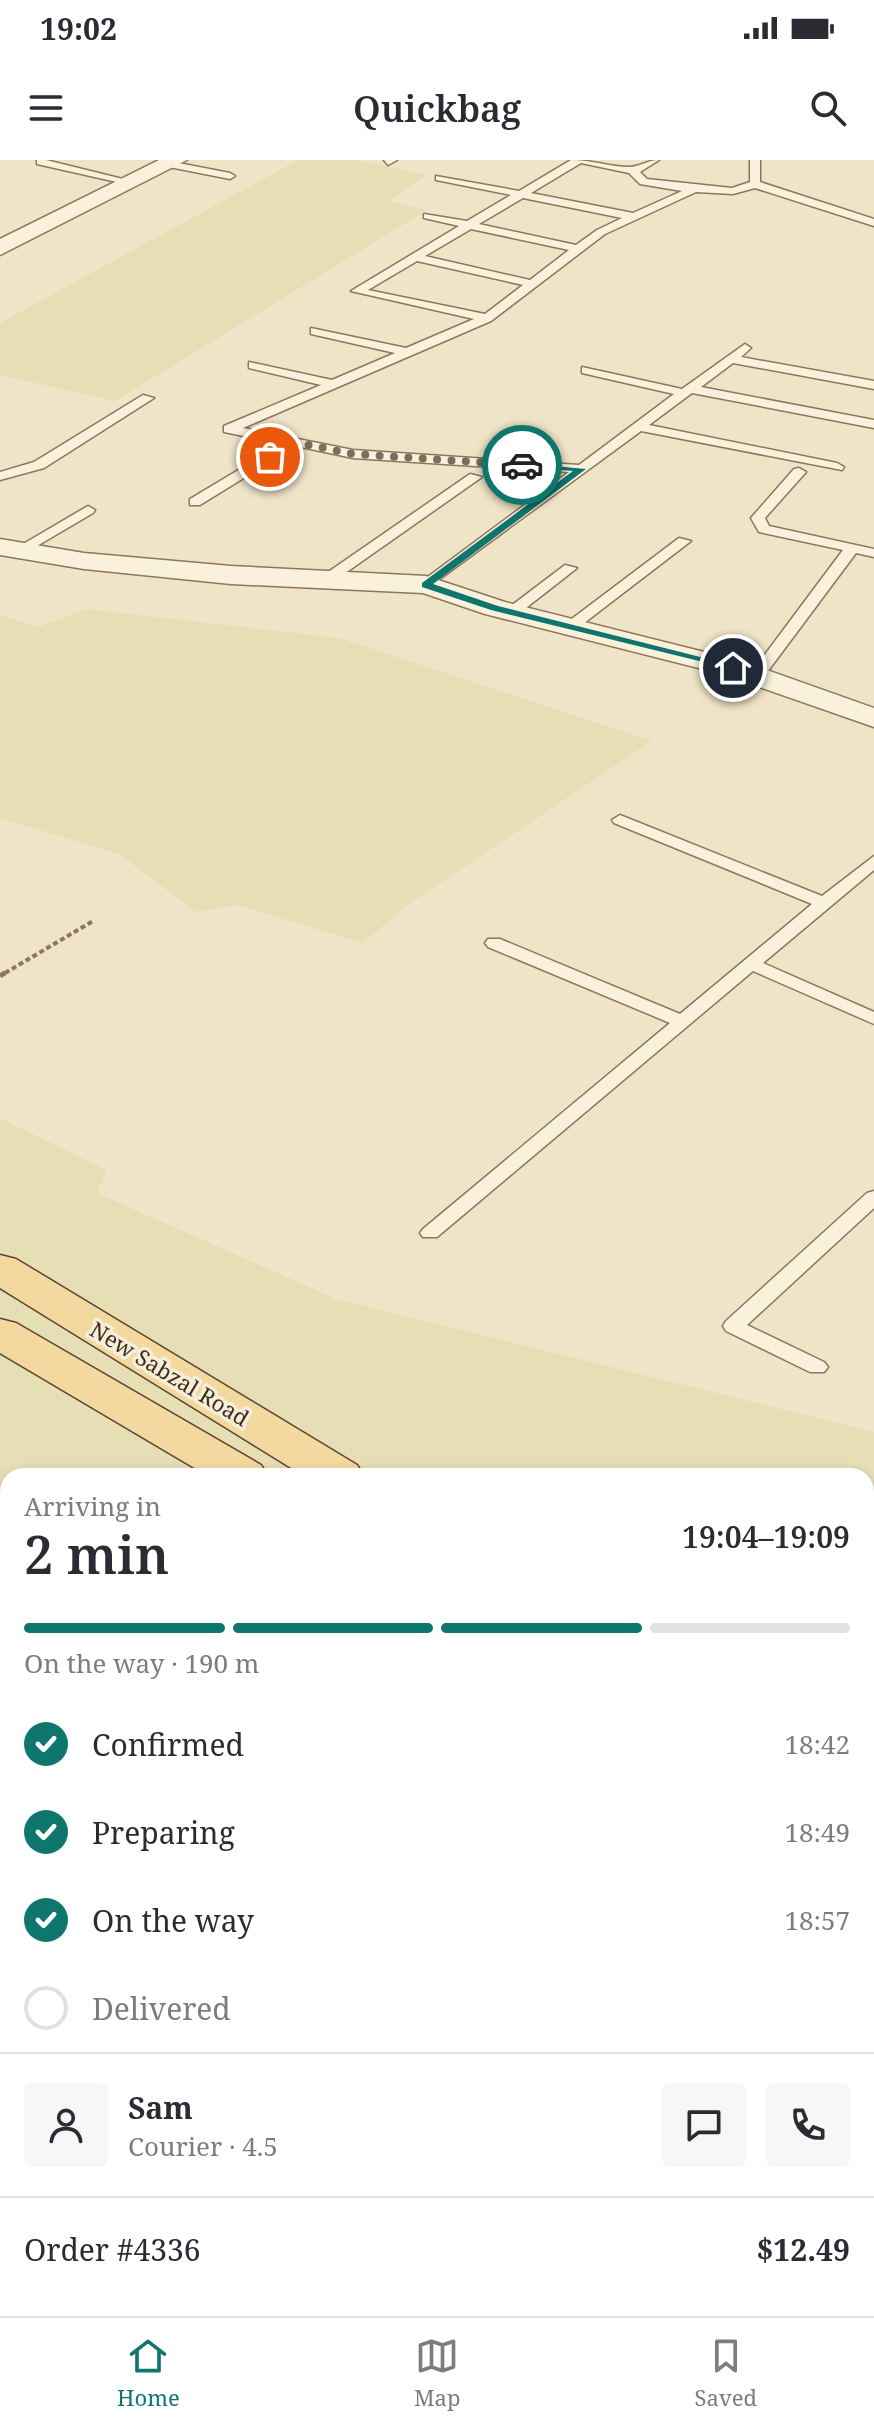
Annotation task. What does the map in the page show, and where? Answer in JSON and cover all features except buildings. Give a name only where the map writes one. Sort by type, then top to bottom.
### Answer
[{"type":"main road","name":"New Sabzal Road","points":[[0,1269],[327,1468]]},
{"type":"main road","points":[[0,1333],[230,1468]]},
{"type":"street","points":[[2,245],[172,162]]},
{"type":"street","points":[[10,548],[84,561],[231,575],[426,585],[512,612],[757,676],[874,718]]},
{"type":"lane","points":[[487,318],[357,291],[580,160],[633,171],[644,182],[694,189],[733,191],[755,184],[874,223]]},
{"type":"lane","points":[[633,171],[654,160]]},
{"type":"lane","points":[[755,160],[755,184]]},
{"type":"lane","points":[[41,162],[130,182]]},
{"type":"lane","points":[[172,162],[230,176]]},
{"type":"lane","points":[[440,178],[635,217]]},
{"type":"lane","points":[[582,469],[353,454],[229,429],[487,318],[601,232],[694,189]]},
{"type":"lane","points":[[428,216],[579,249]]},
{"type":"lane","points":[[416,257],[533,284]]},
{"type":"lane","points":[[315,331],[407,352]]},
{"type":"lane","points":[[426,585],[745,348]]},
{"type":"lane","points":[[730,359],[874,385]]},
{"type":"lane","points":[[253,365],[332,384]]},
{"type":"lane","points":[[586,370],[874,424]]},
{"type":"lane","points":[[0,476],[39,465],[148,398]]},
{"type":"lane","points":[[639,427],[837,467]]},
{"type":"lane","points":[[195,502],[294,442]]},
{"type":"lane","points":[[799,472],[758,518],[764,529],[850,551],[874,553]]},
{"type":"lane","points":[[326,580],[475,477]]},
{"type":"lane","points":[[10,548],[88,510]]},
{"type":"lane","points":[[570,627],[684,541]]},
{"type":"lane","points":[[757,676],[850,551]]},
{"type":"lane","points":[[512,612],[570,568]]},
{"type":"lane","points":[[620,820],[824,903]]},
{"type":"lane","points":[[430,1233],[874,861]]},
{"type":"lane","points":[[494,943],[683,1022]]},
{"type":"lane","points":[[751,964],[874,1019]]},
{"type":"lane","points":[[817,1367],[733,1326],[874,1197]]},
{"type":"path","points":[[0,976],[93,921]]},
{"type":"shaded area","points":[[298,160],[354,160],[427,175],[389,201],[427,210],[115,401],[0,375],[0,323]]},
{"type":"shaded area","points":[[86,609],[339,638],[652,741],[410,903],[363,943],[238,905],[196,912],[119,854],[0,818],[0,615],[39,627]]},
{"type":"shaded area","points":[[0,1118],[106,1170],[97,1193],[336,1299],[874,1432],[874,1468],[0,1468]]},
{"type":"way so far","points":[[270,457],[294,442],[353,454],[522,465]]},
{"type":"route","points":[[522,465],[582,469],[426,585],[495,608],[733,668]]}]
